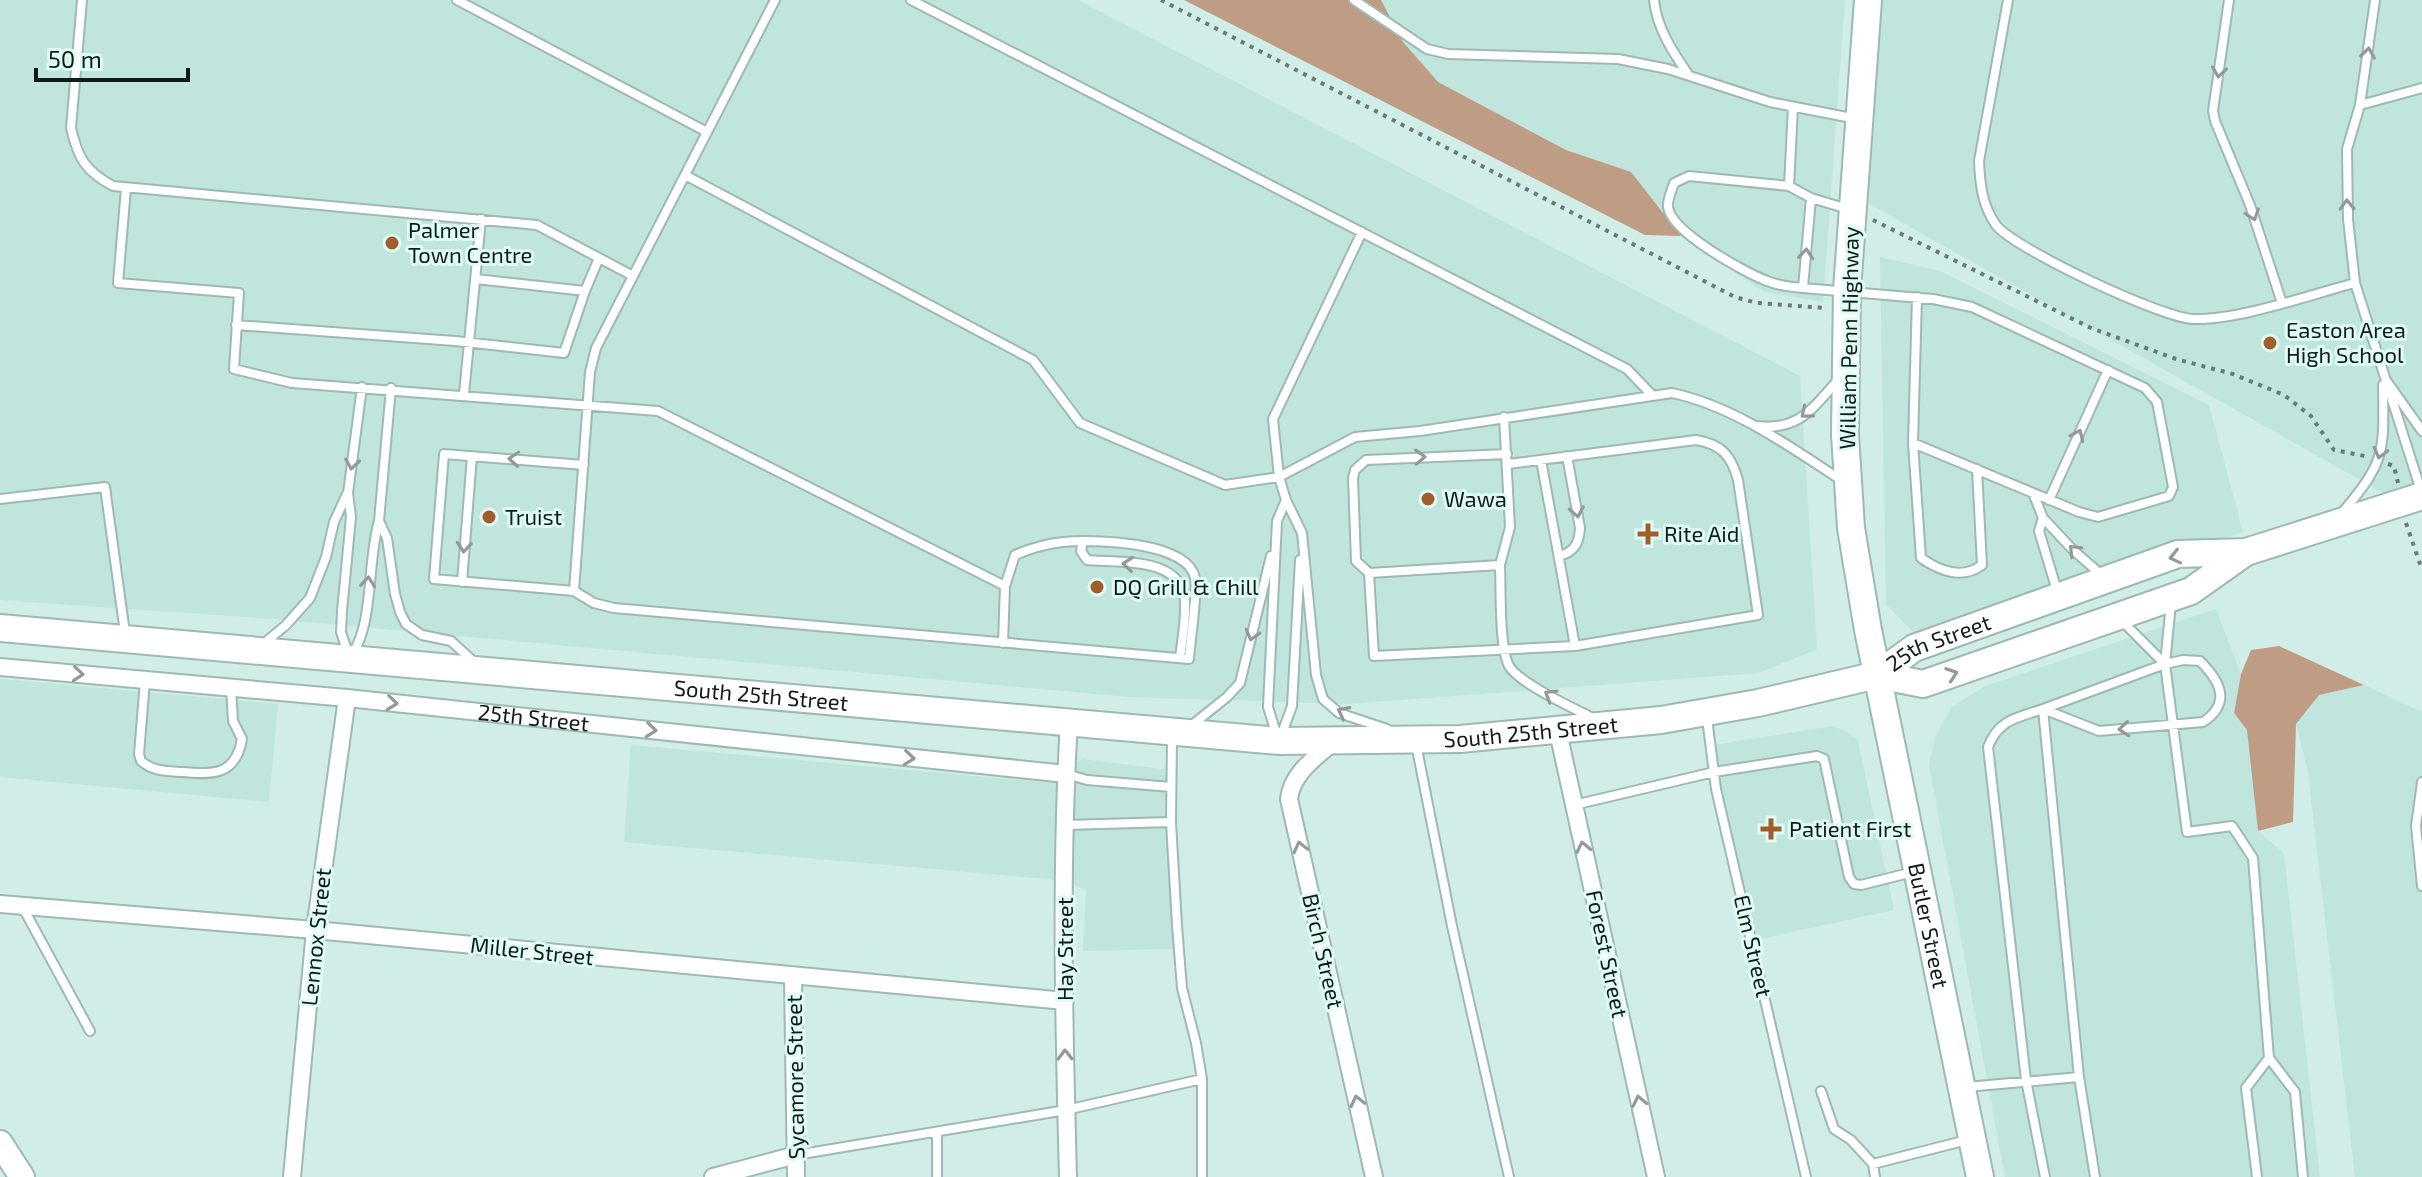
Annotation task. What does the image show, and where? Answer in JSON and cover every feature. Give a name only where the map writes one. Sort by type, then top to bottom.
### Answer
[{"type":"main road","name":"William Penn Highway","points":[[1868,0],[1847,300],[1845,372],[1848,484],[1857,572],[1877,675]]},
{"type":"main road","name":"25th Street","points":[[1877,675],[1914,648],[2178,554],[2246,552],[2422,496]]},
{"type":"main road","name":"25th Street","points":[[1877,675],[1923,684],[2191,591],[2246,552]]},
{"type":"main road","points":[[0,628],[350,657]]},
{"type":"main road","name":"South 25th Street","points":[[350,657],[1279,741],[1333,742],[1415,740],[1610,727],[1707,713],[1877,675]]},
{"type":"main road","name":"Butler Street","points":[[1877,675],[1980,1177]]},
{"type":"main road","points":[[0,1143],[22,1177]]},
{"type":"street","name":"25th Street","points":[[0,665],[347,698],[1066,774]]},
{"type":"street","name":"Lennox Street","points":[[292,1177],[315,930],[347,698]]},
{"type":"street","name":"Hay Street","points":[[1068,1177],[1065,1001],[1069,721]]},
{"type":"street","name":"Forest Street","points":[[1558,732],[1656,1177]]},
{"type":"street","name":"Birch Street","points":[[1333,742],[1296,776],[1290,787],[1289,799],[1374,1177]]},
{"type":"street","name":"Miller Street","points":[[0,904],[315,930],[1065,1001]]},
{"type":"street","name":"Sycamore Street","points":[[793,977],[796,1177]]},
{"type":"street","points":[[713,1177],[796,1155]]},
{"type":"lane","points":[[82,0],[71,128],[85,166],[113,186],[537,225],[633,276]]},
{"type":"lane","points":[[457,0],[707,132]]},
{"type":"lane","points":[[574,591],[590,372],[596,348],[775,0]]},
{"type":"lane","points":[[911,0],[1627,369],[1652,395]]},
{"type":"lane","points":[[1354,0],[1427,49],[1448,54],[1618,59],[1689,75],[1793,107],[1859,120]]},
{"type":"lane","points":[[1654,0],[1655,15],[1671,50],[1689,75]]},
{"type":"lane","points":[[2008,0],[1979,161],[1980,185],[1987,208],[1998,227],[2053,261],[2142,305],[2195,319],[2221,317],[2355,283]]},
{"type":"lane","points":[[2229,0],[2213,111],[2250,205],[2282,303]]},
{"type":"lane","points":[[2375,0],[2360,105],[2349,136],[2346,161],[2348,219],[2355,283],[2422,496]]},
{"type":"lane","points":[[2360,105],[2422,88]]},
{"type":"lane","points":[[1789,186],[1793,107]]},
{"type":"lane","points":[[685,175],[1033,360],[1080,423],[1225,485],[1279,477],[1355,437],[1420,431],[1672,393],[1690,396],[1753,425],[1848,484]]},
{"type":"lane","points":[[1853,210],[1811,198],[1789,186],[1689,176],[1674,183],[1668,206],[1676,223],[1710,248],[1766,281],[1847,300],[1917,297],[1972,307],[2145,388],[2157,402],[2173,487],[2169,496],[2098,517],[2079,512],[1913,443]]},
{"type":"lane","points":[[126,188],[118,283],[239,293],[234,369],[292,383],[391,388],[658,411],[1005,586]]},
{"type":"lane","points":[[1803,288],[1811,198]]},
{"type":"lane","points":[[464,394],[481,219]]},
{"type":"lane","points":[[1362,232],[1273,419],[1279,477],[1302,533],[1316,675],[1323,699],[1339,713],[1415,740],[1452,926],[1509,1177]]},
{"type":"lane","points":[[236,325],[564,353],[599,258]]},
{"type":"lane","points":[[476,279],[585,291]]},
{"type":"lane","points":[[1917,297],[1913,443],[1921,558],[1945,571],[1972,572],[1982,565],[1977,469]]},
{"type":"lane","points":[[2049,500],[2108,370]]},
{"type":"lane","points":[[1753,425],[1778,427],[1794,423],[1813,409],[1845,372]]},
{"type":"lane","points":[[2383,376],[2422,431]]},
{"type":"lane","points":[[2333,523],[2369,482],[2379,461],[2383,447],[2383,376]]},
{"type":"lane","points":[[350,657],[341,632],[351,517],[348,493],[362,387]]},
{"type":"lane","points":[[350,657],[363,630],[372,541],[379,521],[391,388]]},
{"type":"lane","points":[[1504,417],[1510,527],[1500,565],[1504,648],[1508,663],[1516,674],[1610,727]]},
{"type":"lane","points":[[1507,454],[1366,460],[1355,470],[1356,561],[1369,573],[1374,656],[1575,646],[1758,615],[1738,480],[1734,464],[1724,449],[1711,442],[1696,440],[1508,464]]},
{"type":"lane","points":[[584,465],[444,454],[434,579],[574,591],[594,603],[614,608],[1184,658]]},
{"type":"lane","points":[[462,582],[472,456]]},
{"type":"lane","points":[[1559,556],[1575,548],[1580,528],[1567,456]]},
{"type":"lane","points":[[1541,460],[1575,646]]},
{"type":"lane","points":[[0,499],[105,487],[126,638]]},
{"type":"lane","points":[[257,649],[286,625],[310,598],[326,557],[334,522],[348,493]]},
{"type":"lane","points":[[2033,493],[2043,518],[2073,550],[2107,579]]},
{"type":"lane","points":[[1279,741],[1268,707],[1276,532],[1286,500]]},
{"type":"lane","points":[[2043,518],[2039,531],[2059,596]]},
{"type":"lane","points":[[379,521],[387,538],[395,594],[406,624],[422,635],[451,641],[485,671]]},
{"type":"lane","points":[[1202,1177],[1202,1079],[1182,988],[1171,822],[1177,731],[1201,720],[1240,683],[1276,532]]},
{"type":"lane","points":[[1279,741],[1292,706],[1302,533]]},
{"type":"lane","points":[[1083,541],[1081,551],[1087,560],[1149,566],[1172,574],[1183,591],[1185,601],[1184,658]]},
{"type":"lane","points":[[1003,643],[1005,586],[1015,555],[1042,546],[1083,541],[1132,544],[1173,555],[1187,564],[1195,576],[1184,658]]},
{"type":"lane","points":[[1369,573],[1500,565]]},
{"type":"lane","points":[[2171,598],[2165,664],[2187,832],[2232,826],[2253,858],[2269,1058],[2295,1092],[2303,1177]]},
{"type":"lane","points":[[2117,616],[2165,664]]},
{"type":"lane","points":[[2043,709],[2099,731],[2203,722],[2215,714],[2221,698],[2219,685],[2200,661],[2183,660],[2010,720],[1995,731],[1988,747],[2026,1080],[2045,1177]]},
{"type":"lane","points":[[145,680],[139,754],[141,761],[156,770],[211,774],[220,772],[236,759],[242,739],[233,721],[231,688]]},
{"type":"lane","points":[[2043,709],[2079,1077],[2095,1177]]},
{"type":"lane","name":"Elm Street","points":[[1707,713],[1714,772],[1806,1177]]},
{"type":"lane","points":[[1574,805],[1714,772],[1817,756],[1824,759],[1849,877],[1854,884],[1917,871]]},
{"type":"lane","points":[[1066,774],[1087,780],[1171,787]]},
{"type":"lane","points":[[2422,782],[2416,826],[2422,886]]},
{"type":"lane","points":[[1066,825],[1171,822]]},
{"type":"lane","points":[[22,906],[90,1031]]},
{"type":"lane","points":[[2257,1177],[2246,1088],[2269,1058]]},
{"type":"lane","points":[[1961,1087],[2079,1077]]},
{"type":"lane","points":[[796,1155],[1066,1110],[1202,1079]]},
{"type":"lane","points":[[1821,1091],[1834,1129],[1851,1140],[1873,1164],[1874,1177]]},
{"type":"lane","points":[[937,1132],[937,1177]]},
{"type":"lane","points":[[1873,1164],[1972,1139]]},
{"type":"path","points":[[1161,0],[1735,297],[1757,303],[1847,300]]},
{"type":"path","points":[[1853,210],[2091,328],[2176,359],[2233,374],[2284,395],[2311,416],[2334,450],[2370,458]]},
{"type":"path","points":[[2388,464],[2394,466],[2398,483]]},
{"type":"path","points":[[2408,529],[2422,570]]},
{"type":"shaded area","points":[[0,0],[1078,0],[1800,376],[1817,649],[1759,673],[1349,704],[1129,697],[273,619],[0,600]]},
{"type":"shaded area","points":[[1184,0],[1381,0],[1403,42],[1438,82],[1566,150],[1631,172],[1681,236],[1645,235]]},
{"type":"shaded area","points":[[1267,0],[1845,0],[1823,302],[1764,292],[1681,236],[1630,172],[1566,150],[1438,82]]},
{"type":"shaded area","name":"Easton Area High School","points":[[1881,0],[2422,0],[2422,486],[2387,495],[1864,201]]},
{"type":"shaded area","points":[[1880,257],[1940,271],[2209,405],[2243,532],[1920,639],[1886,604]]},
{"type":"shaded area","points":[[2216,609],[2241,674],[2234,713],[2247,730],[2258,831],[2284,853],[2320,1177],[2005,1177],[1929,765],[1935,737],[1951,708],[1985,686]]},
{"type":"shaded area","points":[[2279,646],[2364,685],[2319,695],[2296,724],[2293,822],[2258,831],[2247,730],[2234,713],[2241,674],[2251,650]]},
{"type":"shaded area","points":[[0,679],[278,704],[269,802],[0,777]]},
{"type":"shaded area","points":[[2364,685],[2422,712],[2422,1177],[2355,1177],[2308,773],[2296,724],[2319,695]]},
{"type":"shaded area","points":[[1833,726],[1858,741],[1894,910],[1746,942],[1707,746]]},
{"type":"shaded area","points":[[631,745],[1051,783],[1082,759],[1171,770],[1176,949],[1083,951],[1086,889],[1048,879],[624,842]]},
{"type":"place","name":"Palmer Town Centre","points":[[392,243]]},
{"type":"place","name":"Easton Area High School","points":[[2270,343]]},
{"type":"place","name":"Wawa","points":[[1428,499]]},
{"type":"place","name":"Truist","points":[[489,517]]},
{"type":"place","name":"Rite Aid","points":[[1648,534]]},
{"type":"place","name":"DQ Grill & Chill","points":[[1097,587]]},
{"type":"place","name":"Patient First","points":[[1771,829]]}]
